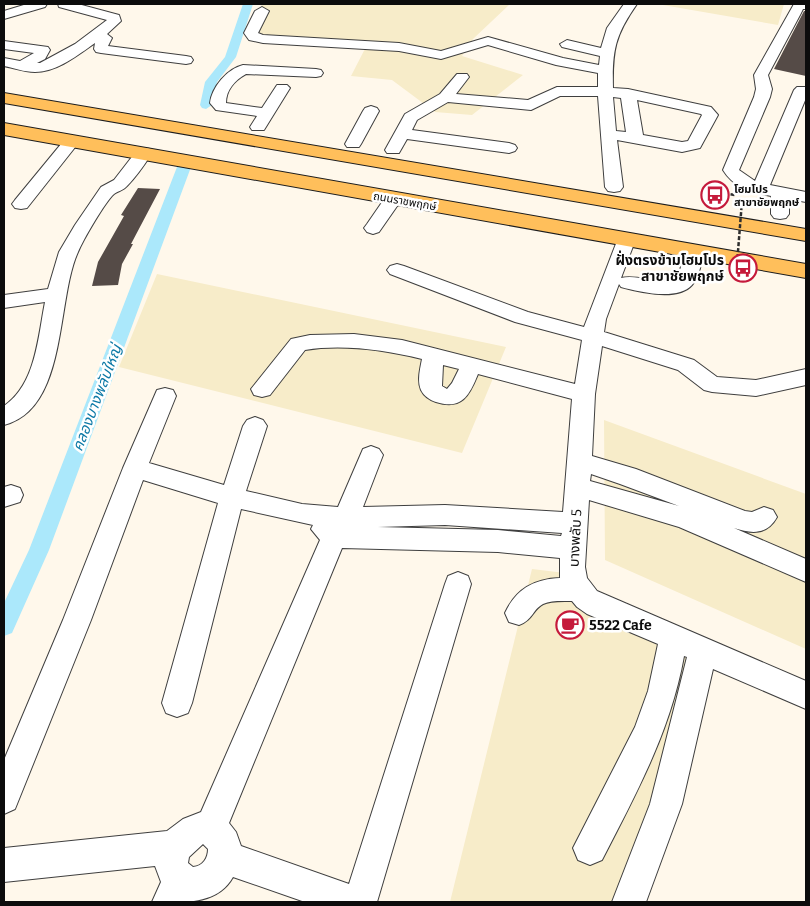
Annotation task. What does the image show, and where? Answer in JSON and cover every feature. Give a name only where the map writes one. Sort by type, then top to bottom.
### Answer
[{"type":"main road","points":[[4,83],[263,124],[353,144],[614,187],[711,197],[780,214],[806,218]]},
{"type":"main road","points":[[4,98],[806,235]]},
{"type":"main road","name":"ถนนราชพฤกษ์","points":[[4,116],[245,159],[689,243],[806,272]]},
{"type":"main road","points":[[147,123],[263,124]]},
{"type":"main road","name":"ถนนราชพฤกษ์","points":[[4,129],[626,241],[689,243],[806,255]]},
{"type":"main road","points":[[143,153],[245,159]]},
{"type":"main road","points":[[689,243],[806,265]]},
{"type":"street","points":[[4,15],[40,4]]},
{"type":"street","points":[[4,62],[42,67],[51,64],[110,25],[114,18],[64,4]]},
{"type":"street","points":[[614,187],[604,70],[608,54],[608,44],[630,4]]},
{"type":"street","points":[[805,193],[780,192],[760,188],[733,176],[731,170],[762,97],[762,75],[793,15],[799,6],[806,5]]},
{"type":"street","points":[[262,11],[251,34],[254,37],[263,39],[399,47],[441,55],[488,41],[562,62],[604,70]]},
{"type":"street","points":[[96,35],[105,38],[100,47],[101,49],[186,60]]},
{"type":"street","points":[[567,44],[608,54]]},
{"type":"street","points":[[4,45],[44,50],[40,56],[24,65]]},
{"type":"street","points":[[282,88],[263,124],[221,107],[218,103],[218,95],[238,71],[243,68],[316,73]]},
{"type":"street","points":[[394,150],[411,117],[445,98],[462,77]]},
{"type":"street","points":[[760,188],[796,89],[763,82]]},
{"type":"street","points":[[445,98],[532,105],[557,92],[605,92],[628,94],[706,110],[710,115],[694,145],[690,146],[682,147],[608,134]]},
{"type":"street","points":[[628,94],[635,138]]},
{"type":"street","points":[[353,144],[371,112]]},
{"type":"street","points":[[402,133],[510,148]]},
{"type":"street","points":[[21,204],[72,141]]},
{"type":"street","points":[[4,417],[17,408],[32,391],[41,372],[57,294],[68,252],[107,191],[120,184],[143,153]]},
{"type":"street","points":[[780,192],[780,214]]},
{"type":"street","points":[[373,228],[393,198]]},
{"type":"street","name":"บางพลับ 5","points":[[578,589],[572,567],[584,394],[592,336],[596,319],[626,241]]},
{"type":"street","points":[[628,283],[654,287],[673,287],[681,284],[686,280],[689,243]]},
{"type":"street","points":[[397,270],[522,317],[686,365],[712,384],[756,388],[806,377]]},
{"type":"street","points":[[4,301],[57,294]]},
{"type":"street","points":[[262,389],[294,347],[310,342],[370,342],[402,348],[584,394]]},
{"type":"street","points":[[433,356],[430,380],[432,390],[442,398],[451,398],[459,391],[471,366]]},
{"type":"street","points":[[4,798],[77,620],[135,468],[165,396]]},
{"type":"street","points":[[177,703],[232,497],[255,426]]},
{"type":"street","points":[[175,891],[187,884],[203,883],[217,873],[217,843],[340,527],[371,455]]},
{"type":"street","points":[[580,462],[627,476],[743,521],[756,523],[764,517]]},
{"type":"street","points":[[135,468],[232,497],[302,514],[340,527],[472,529],[574,536]]},
{"type":"street","points":[[579,487],[686,519],[806,571]]},
{"type":"street","points":[[360,902],[458,584]]},
{"type":"street","points":[[520,612],[526,600],[538,593],[578,589],[597,605],[806,695]]},
{"type":"street","points":[[590,848],[637,759],[654,717],[666,675],[673,637]]},
{"type":"street","points":[[629,902],[666,804],[704,650]]},
{"type":"street","points":[[175,891],[172,856],[175,847],[187,834],[195,830],[217,843],[352,902]]},
{"type":"street","points":[[4,865],[175,847]]},
{"type":"path","points":[[737,264],[742,201]]},
{"type":"shaded area","points":[[262,4],[510,4],[473,39],[462,56],[523,75],[472,115],[435,112],[392,80],[351,76],[369,41],[252,34]]},
{"type":"shaded area","points":[[657,4],[784,4],[778,25]]},
{"type":"shaded area","points":[[157,274],[506,347],[462,453],[119,367]]},
{"type":"shaded area","points":[[604,420],[806,494],[806,649],[605,560]]},
{"type":"shaded area","points":[[532,569],[565,573],[591,597],[695,639],[664,792],[612,902],[450,902]]},
{"type":"building","points":[[804,11],[806,11],[806,76],[774,69]]},
{"type":"building","points":[[138,188],[160,189],[122,264],[118,285],[92,286],[98,262],[124,216],[121,215]]},
{"type":"waterway","name":"คลองบางพลับใหญ่","points":[[206,105],[211,82],[230,57],[248,4]]},
{"type":"waterway","name":"คลองบางพลับใหญ่","points":[[4,626],[39,550],[184,167]]},
{"type":"place","name":"โฮมโปร สาขาชัยพฤกษ์","points":[[715,195]]},
{"type":"place","name":"ฝั่งตรงข้ามโฮมโปร สาขาชัยพฤกษ์","points":[[743,268]]},
{"type":"place","name":"5522 Cafe","points":[[570,625]]}]
